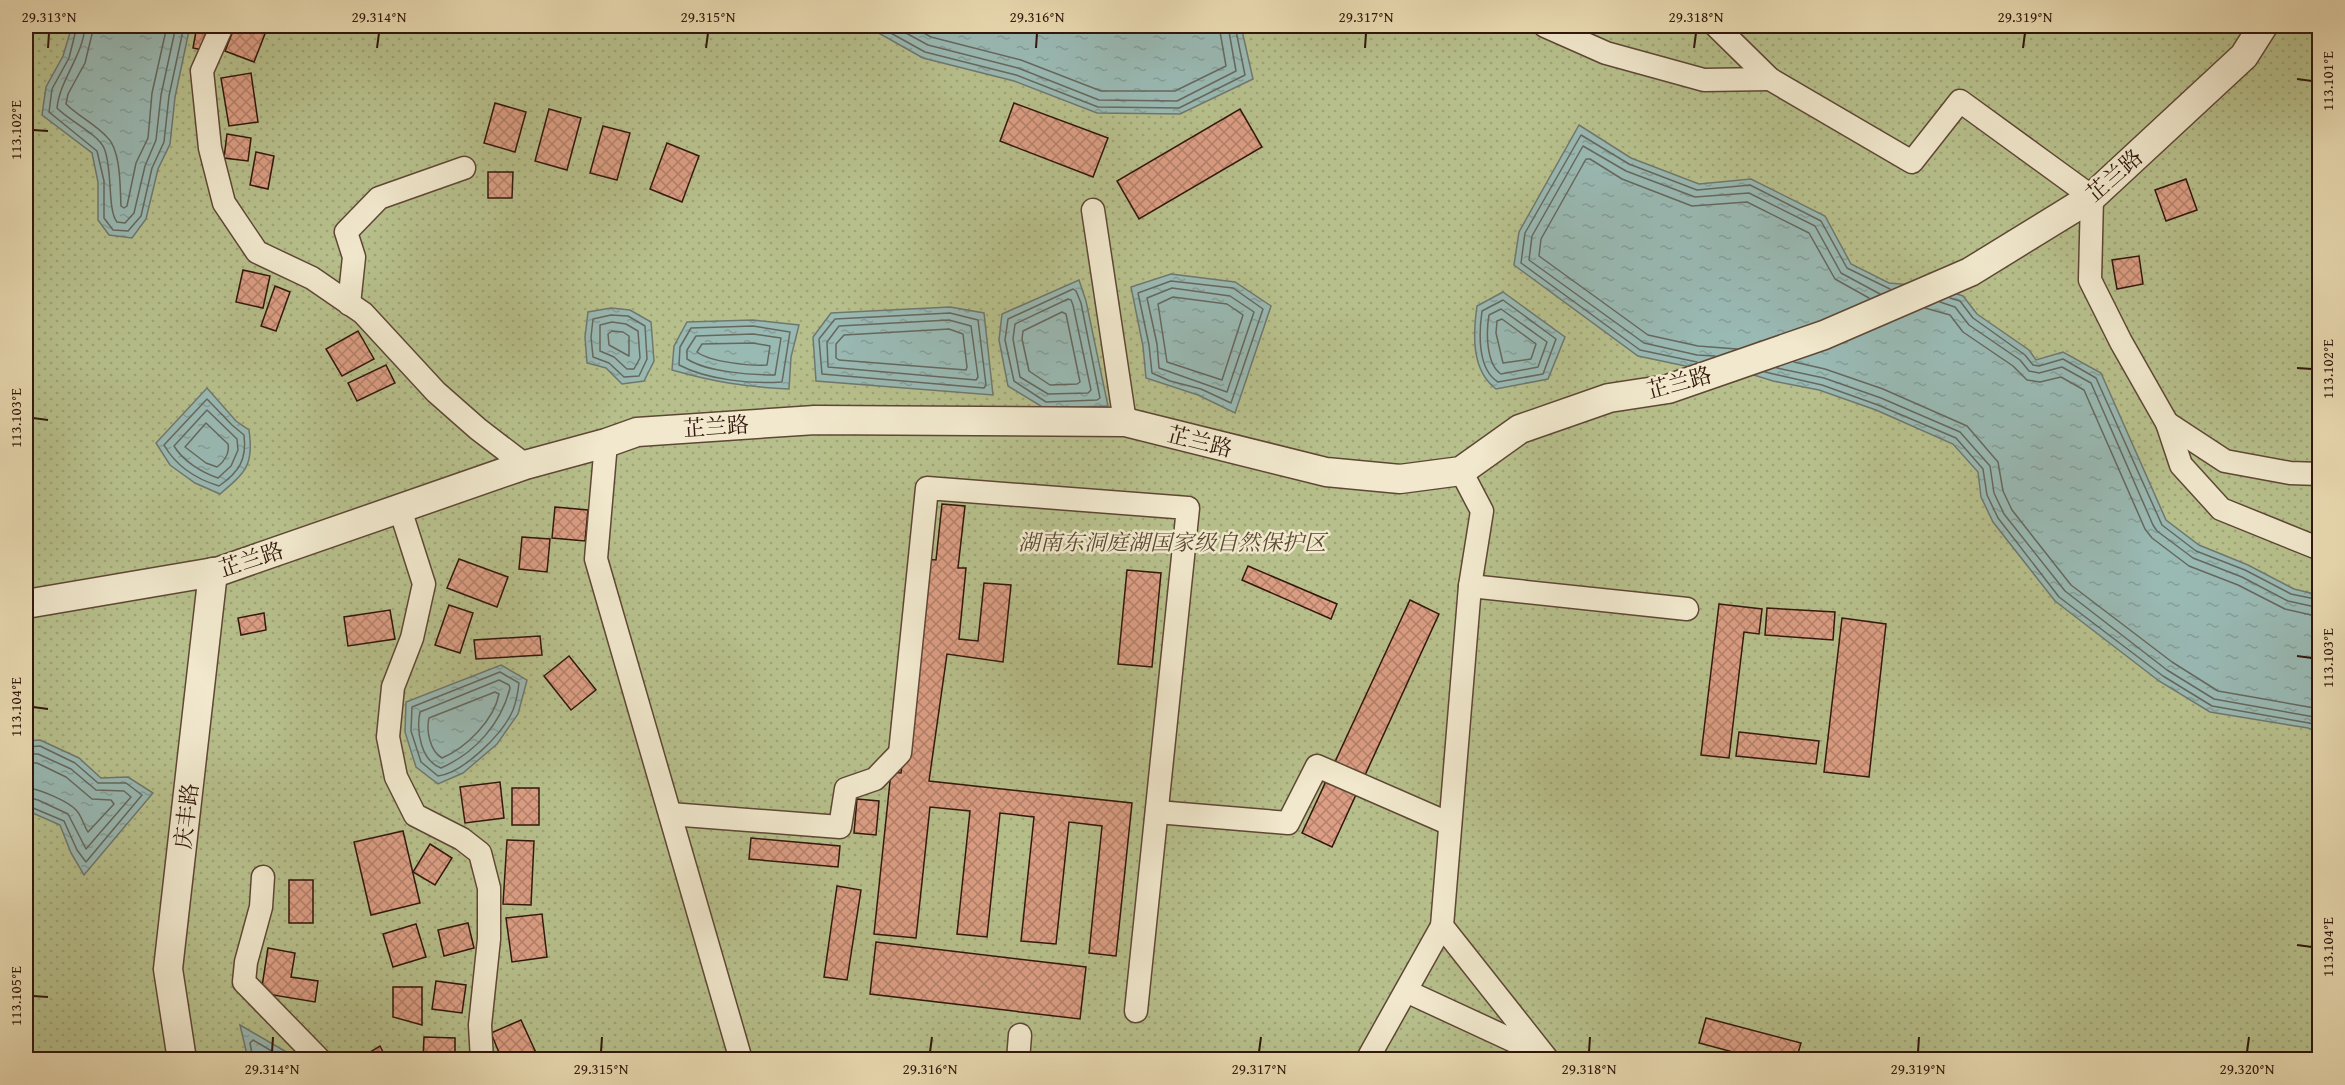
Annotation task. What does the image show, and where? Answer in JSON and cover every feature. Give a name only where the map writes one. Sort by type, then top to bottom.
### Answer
[{"type":"street","points":[[222,26],[202,71],[210,148],[224,203],[257,252],[312,278],[363,314],[436,392],[478,429],[525,465]]},
{"type":"street","points":[[1545,26],[1606,53],[1704,80],[1770,79]]},
{"type":"street","points":[[1716,26],[1770,79],[1912,162],[1960,101],[2092,197],[2090,280],[2121,342],[2167,423],[2181,465],[2221,509],[2319,549]]},
{"type":"street","name":"芷兰路","points":[[26,604],[213,572],[525,465],[637,432],[815,420],[1125,422],[1326,472],[1401,479],[1461,471],[1520,429],[1608,398],[1668,389],[1824,335],[1959,276],[2092,197],[2244,56],[2263,26]]},
{"type":"street","points":[[349,304],[354,257],[346,232],[379,198],[464,168]]},
{"type":"street","points":[[1093,210],[1125,422]]},
{"type":"street","points":[[2167,423],[2225,461],[2290,473],[2319,474]]},
{"type":"street","points":[[606,443],[596,559],[741,1059]]},
{"type":"street","points":[[1367,1059],[1442,926],[1470,586],[1482,511],[1461,471]]},
{"type":"street","points":[[670,814],[840,827],[846,789],[875,778],[900,753],[927,488],[1188,508],[1137,1011]]},
{"type":"street","points":[[400,509],[424,584],[412,638],[393,687],[388,737],[396,777],[415,815],[462,839],[480,853],[489,888],[489,939],[480,1026],[482,1059]]},
{"type":"street","name":"庆丰路","points":[[182,1059],[168,969],[213,572]]},
{"type":"street","points":[[1470,586],[1687,609]]},
{"type":"street","points":[[1157,812],[1288,823],[1317,766],[1450,825]]},
{"type":"street","points":[[263,877],[261,907],[246,962],[244,982],[320,1059]]},
{"type":"street","points":[[1442,926],[1547,1057]]},
{"type":"street","points":[[1406,991],[1547,1057]]},
{"type":"street","points":[[1018,1059],[1020,1035]]},
{"type":"green space","name":"湖南东洞庭湖国家级自然保护区","points":[[26,26],[2319,26],[2319,1059],[26,1059]]},
{"type":"water","points":[[72,26],[190,26],[175,97],[170,144],[158,169],[146,219],[132,238],[109,235],[98,220],[98,182],[92,153],[42,115],[46,87],[63,56]]},
{"type":"water","points":[[866,26],[1241,26],[1253,79],[1180,114],[1097,113],[1014,81],[923,58]]},
{"type":"water","points":[[1579,125],[1631,158],[1699,184],[1751,179],[1825,216],[1851,264],[1889,283],[1935,287],[1963,296],[1977,314],[2029,350],[2036,360],[2063,352],[2101,373],[2166,520],[2199,545],[2248,565],[2294,589],[2319,595],[2319,733],[2308,728],[2210,712],[2159,681],[2055,601],[1993,522],[1981,497],[1978,472],[1953,444],[1876,410],[1819,390],[1773,381],[1741,371],[1695,368],[1638,356],[1514,265],[1519,232]]},
{"type":"water","points":[[1171,274],[1235,282],[1271,306],[1235,413],[1198,395],[1146,378],[1143,346],[1131,287]]},
{"type":"water","points":[[1079,280],[1086,301],[1108,406],[1044,408],[1008,386],[999,340],[1002,314]]},
{"type":"water","points":[[1503,292],[1565,337],[1548,379],[1496,389],[1482,372],[1475,340],[1477,306]]},
{"type":"water","points":[[950,307],[984,313],[993,395],[816,381],[813,337],[831,313]]},
{"type":"water","points":[[611,308],[630,310],[651,322],[654,361],[644,381],[622,384],[606,368],[587,363],[585,337],[588,312]]},
{"type":"water","points":[[753,320],[799,325],[791,357],[789,389],[730,383],[672,370],[674,346],[687,322]]},
{"type":"water","points":[[207,388],[236,421],[249,430],[250,452],[246,467],[236,480],[220,494],[195,483],[170,465],[156,443]]},
{"type":"water","points":[[501,665],[527,680],[518,714],[497,744],[463,773],[438,784],[416,767],[405,732],[406,702]]},
{"type":"water","points":[[40,740],[79,758],[101,778],[128,777],[153,793],[84,875],[71,853],[60,825],[26,810],[26,741]]},
{"type":"water","points":[[240,1025],[295,1057],[299,1059],[248,1059]]},
{"type":"building","points":[[197,26],[207,26],[203,50],[193,48]]},
{"type":"building","points":[[235,26],[268,26],[254,62],[225,51]]},
{"type":"building","points":[[251,73],[258,122],[229,126],[221,78]]},
{"type":"building","points":[[495,103],[526,112],[515,152],[484,143]]},
{"type":"building","points":[[1014,103],[1108,138],[1093,177],[1000,141]]},
{"type":"building","points":[[549,109],[581,118],[567,170],[535,161]]},
{"type":"building","points":[[1240,109],[1262,147],[1139,219],[1117,181]]},
{"type":"building","points":[[603,126],[630,133],[617,180],[590,173]]},
{"type":"building","points":[[227,134],[251,138],[248,161],[224,158]]},
{"type":"building","points":[[667,143],[699,156],[682,202],[650,189]]},
{"type":"building","points":[[256,152],[274,156],[268,189],[250,185]]},
{"type":"building","points":[[488,172],[513,172],[512,198],[488,198]]},
{"type":"building","points":[[2186,179],[2197,210],[2166,221],[2155,190]]},
{"type":"building","points":[[2139,256],[2143,284],[2117,289],[2112,260]]},
{"type":"building","points":[[243,270],[270,276],[263,308],[236,302]]},
{"type":"building","points":[[275,286],[290,292],[276,331],[261,326]]},
{"type":"building","points":[[358,331],[374,359],[342,376],[326,349]]},
{"type":"building","points":[[386,365],[395,383],[357,401],[348,383]]},
{"type":"building","points":[[942,504],[965,506],[958,568],[966,568],[959,639],[978,641],[984,583],[1011,585],[1003,662],[947,654],[929,781],[1132,803],[1116,956],[1089,953],[1102,826],[1069,822],[1056,944],[1021,941],[1034,817],[1000,813],[987,937],[957,934],[970,811],[930,807],[916,938],[874,934],[891,772],[901,773],[924,559],[936,560]]},
{"type":"building","points":[[555,507],[588,510],[585,541],[552,538]]},
{"type":"building","points":[[522,537],[550,539],[547,572],[519,569]]},
{"type":"building","points":[[459,559],[508,577],[497,607],[447,588]]},
{"type":"building","points":[[1248,566],[1337,604],[1331,619],[1242,580]]},
{"type":"building","points":[[1127,570],[1161,573],[1152,667],[1118,664]]},
{"type":"building","points":[[1410,600],[1439,614],[1332,847],[1302,833]]},
{"type":"building","points":[[1719,604],[1762,609],[1759,634],[1744,632],[1729,758],[1701,755]]},
{"type":"building","points":[[449,605],[473,613],[460,653],[435,645]]},
{"type":"building","points":[[1767,608],[1835,612],[1833,640],[1765,635]]},
{"type":"building","points":[[390,610],[395,639],[348,646],[344,617]]},
{"type":"building","points":[[264,613],[266,630],[241,635],[238,618]]},
{"type":"building","points":[[1842,618],[1886,624],[1869,777],[1824,772]]},
{"type":"building","points":[[540,636],[542,655],[476,659],[474,640]]},
{"type":"building","points":[[569,656],[596,690],[571,710],[544,676]]},
{"type":"building","points":[[1739,732],[1819,741],[1816,764],[1736,756]]},
{"type":"building","points":[[500,782],[504,818],[465,823],[460,787]]},
{"type":"building","points":[[512,788],[539,788],[539,825],[512,825]]},
{"type":"building","points":[[857,799],[879,801],[876,835],[854,833]]},
{"type":"building","points":[[403,831],[420,903],[371,915],[354,842]]},
{"type":"building","points":[[751,838],[840,846],[838,867],[749,859]]},
{"type":"building","points":[[507,840],[534,841],[531,905],[503,904]]},
{"type":"building","points":[[430,844],[452,858],[435,885],[413,872]]},
{"type":"building","points":[[289,880],[313,880],[313,923],[289,923]]},
{"type":"building","points":[[837,886],[861,890],[847,980],[824,977]]},
{"type":"building","points":[[542,914],[547,957],[512,962],[506,918]]},
{"type":"building","points":[[468,923],[474,948],[444,956],[438,930]]},
{"type":"building","points":[[416,924],[426,957],[393,967],[383,934]]},
{"type":"building","points":[[876,942],[1086,967],[1080,1019],[870,994]]},
{"type":"building","points":[[268,948],[295,953],[291,977],[318,981],[315,1002],[261,993]]},
{"type":"building","points":[[436,981],[466,985],[462,1013],[432,1009]]},
{"type":"building","points":[[393,987],[422,987],[422,1025],[393,1017]]},
{"type":"building","points":[[1706,1018],[1801,1043],[1796,1060],[1763,1060],[1699,1043]]},
{"type":"building","points":[[521,1020],[537,1055],[527,1060],[502,1060],[491,1033]]},
{"type":"building","points":[[424,1037],[455,1038],[455,1060],[423,1060]]},
{"type":"building","points":[[380,1046],[387,1060],[357,1060]]}]
